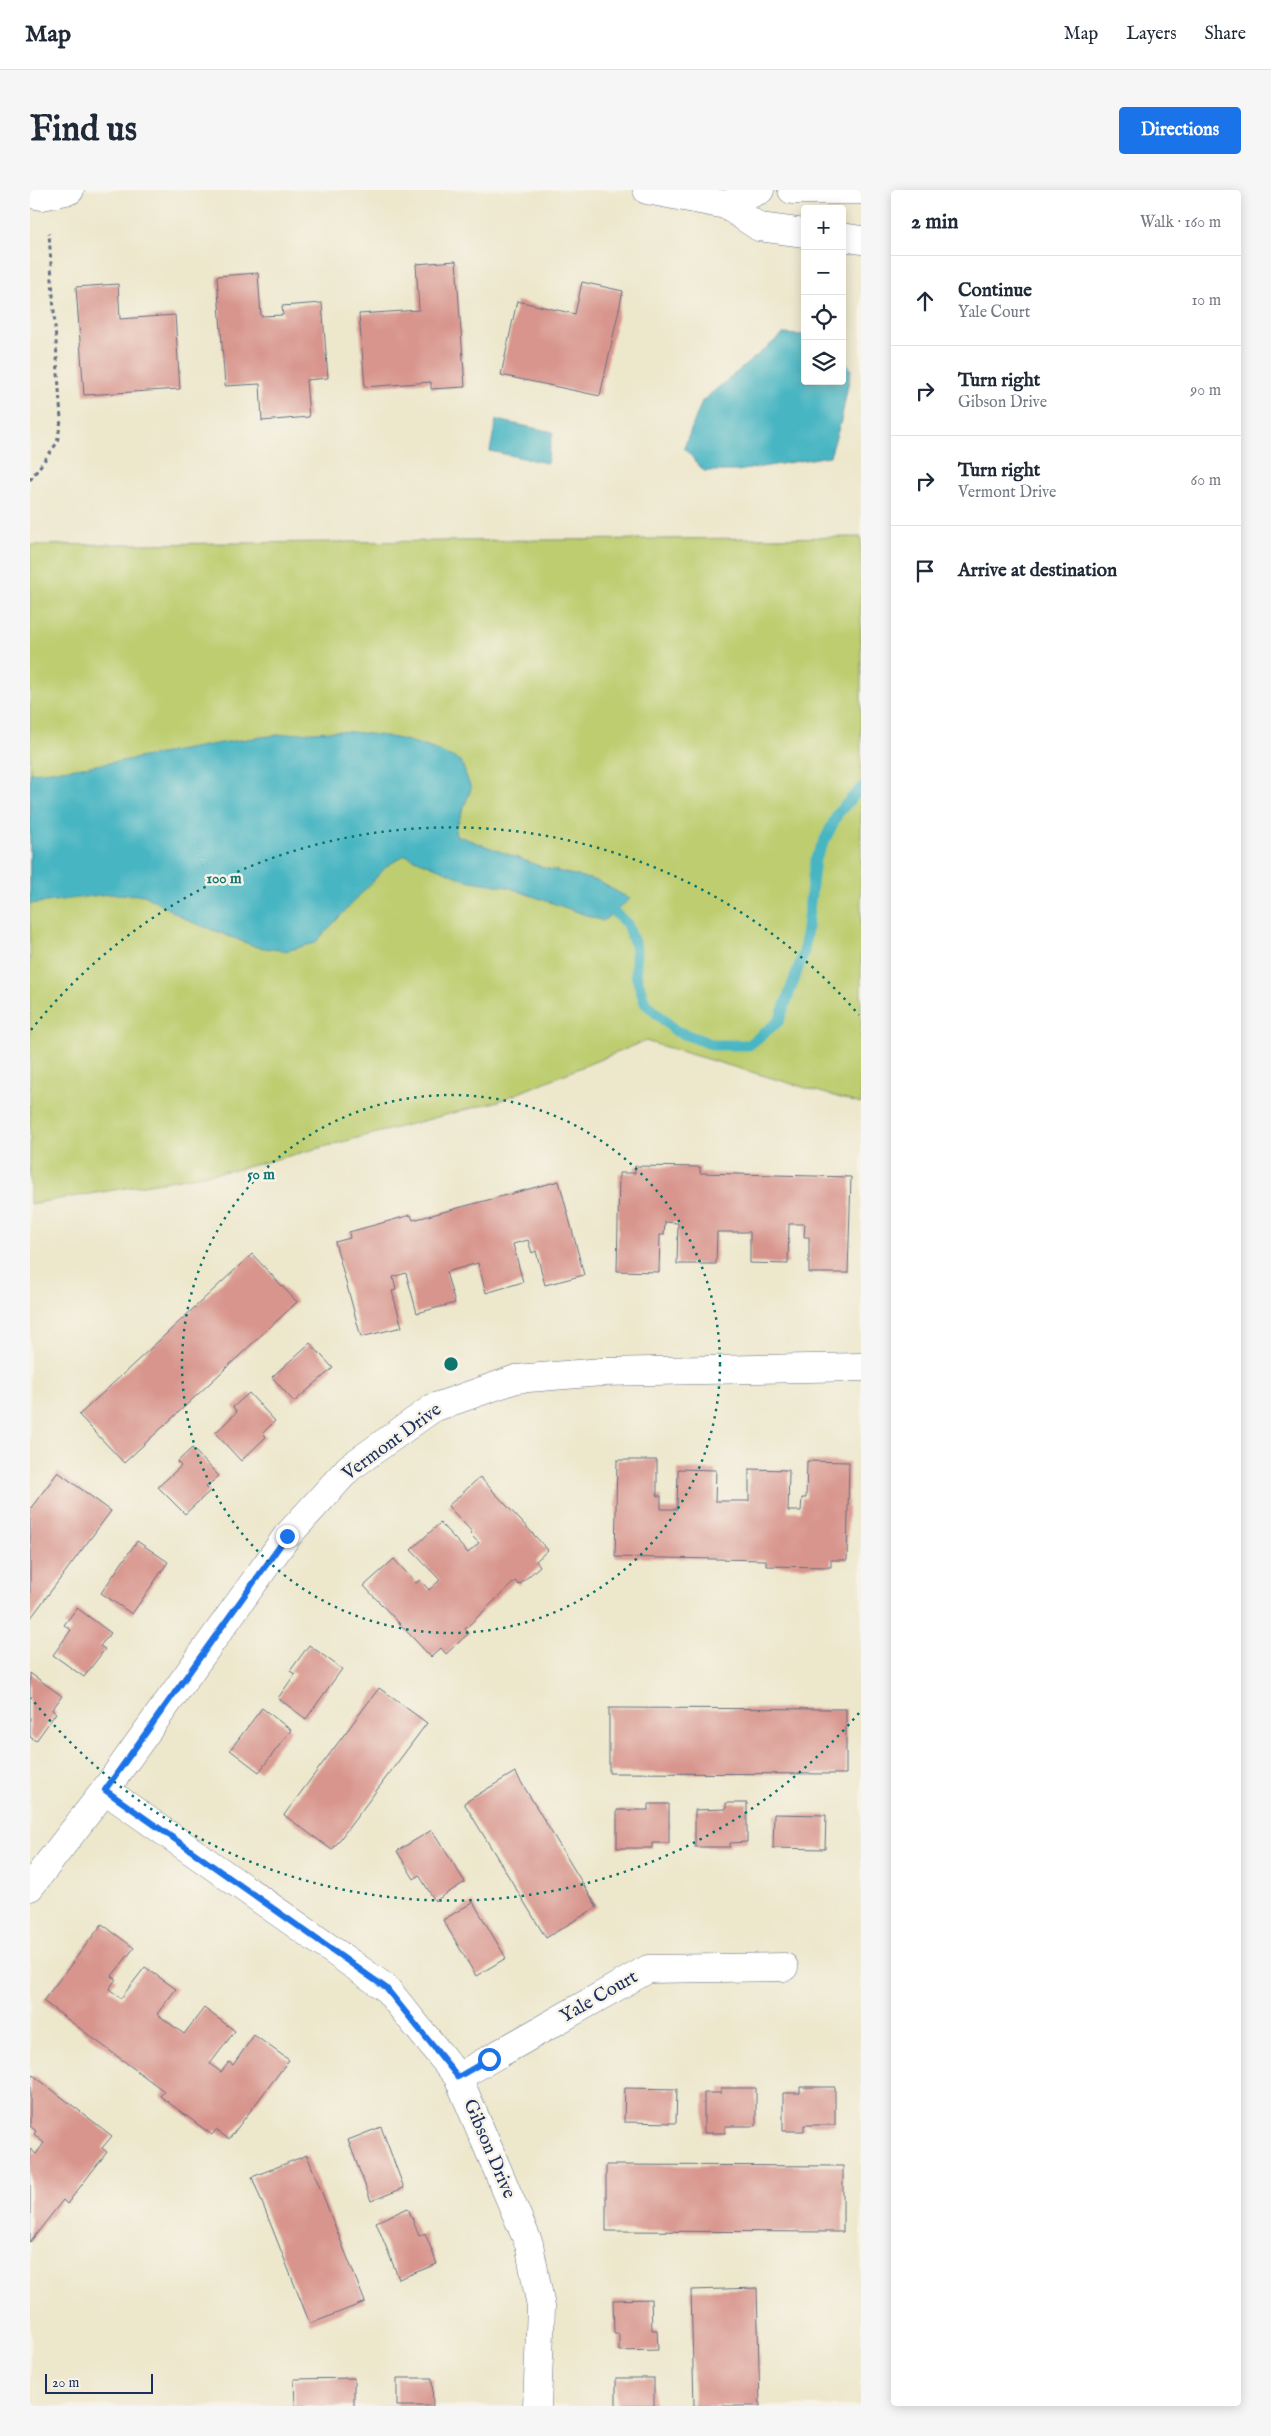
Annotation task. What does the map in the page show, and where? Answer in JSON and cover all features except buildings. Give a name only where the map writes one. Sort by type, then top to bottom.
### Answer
[{"type":"street","points":[[30,194],[42,196],[70,190]]},
{"type":"street","points":[[647,190],[726,205],[758,227],[801,232]]},
{"type":"street","points":[[726,205],[760,190]]},
{"type":"street","points":[[792,190],[861,190]]},
{"type":"street","points":[[846,238],[861,240]]},
{"type":"street","name":"Vermont Drive","points":[[30,1887],[105,1790],[287,1536],[349,1468],[433,1408],[516,1379],[602,1372],[861,1367]]},
{"type":"street","name":"Gibson Drive","points":[[105,1790],[386,1988],[458,2077],[529,2244],[541,2308],[537,2406]]},
{"type":"street","name":"Yale Court","points":[[458,2077],[648,1969],[784,1967]]},
{"type":"path","points":[[30,480],[57,444],[61,420],[49,233]]},
{"type":"green space","points":[[861,537],[861,1104],[645,1041],[499,1101],[239,1169],[30,1204],[30,545]]},
{"type":"water","points":[[783,334],[801,335],[801,385],[846,385],[846,363],[851,369],[841,421],[830,456],[737,471],[704,471],[684,448],[702,401]]},
{"type":"water","points":[[496,420],[553,432],[547,463],[490,451]]},
{"type":"water","points":[[340,731],[373,734],[416,743],[461,761],[471,789],[455,830],[456,835],[545,868],[598,881],[630,899],[603,921],[507,887],[466,880],[405,855],[387,866],[315,943],[286,951],[257,947],[189,921],[144,895],[109,894],[30,904],[30,773],[108,763],[262,737]]},
{"type":"waterway","points":[[614,912],[627,924],[636,948],[636,975],[645,1003],[676,1031],[714,1045],[749,1045],[779,1021],[804,952],[815,860],[838,813],[861,788]]},
{"type":"route","points":[[287,1536],[105,1790],[386,1988],[458,2077],[489,2059]]}]
